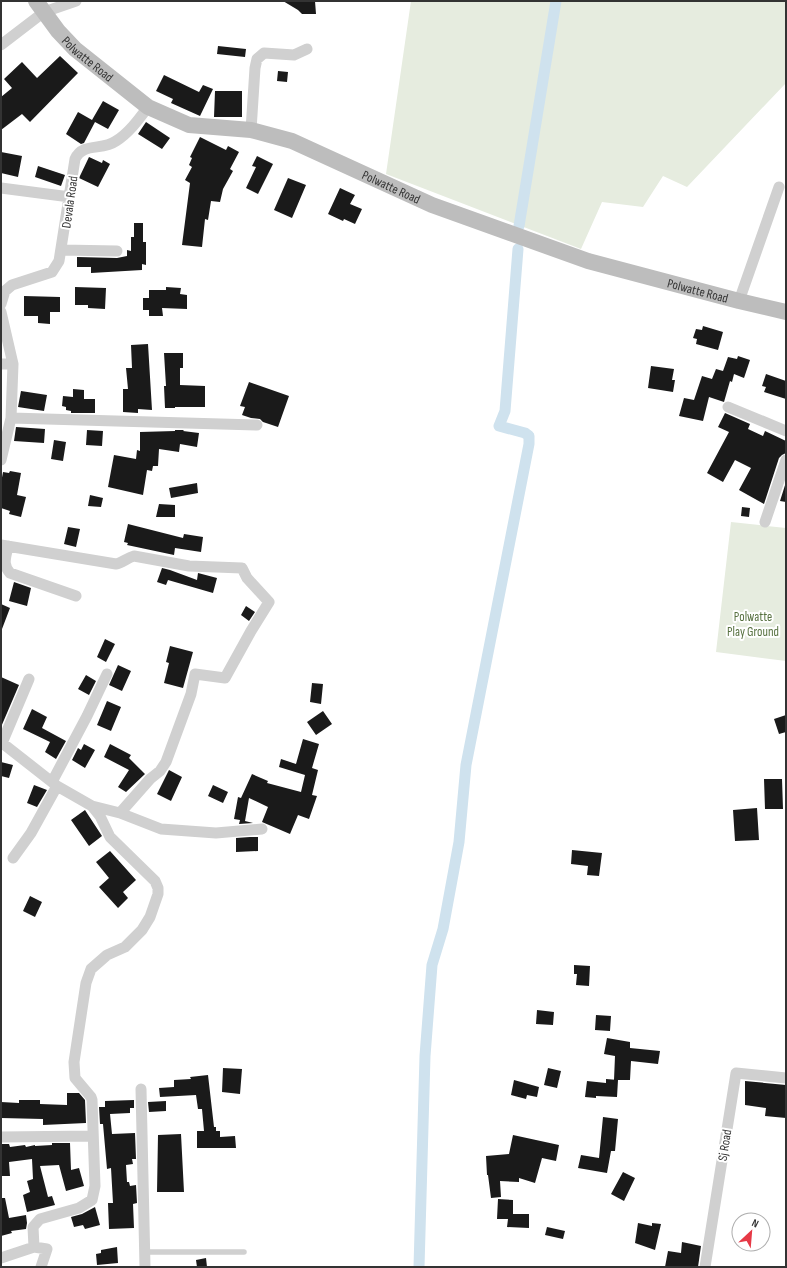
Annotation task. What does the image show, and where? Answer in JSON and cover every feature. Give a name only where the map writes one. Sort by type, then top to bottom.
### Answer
[{"type":"street","points":[[1,45],[40,7],[76,1]]},
{"type":"street","name":"Polwatte Road","points":[[40,7],[58,31],[75,49],[148,107],[189,125],[251,130],[292,141],[432,205],[588,261],[786,312]]},
{"type":"street","points":[[251,130],[255,68],[258,58],[264,53],[294,55],[307,49]]},
{"type":"street","name":"Devala Road","points":[[1,304],[5,291],[12,284],[52,272],[59,261],[62,250],[75,159],[78,152],[84,149],[101,148],[116,142],[128,131],[148,107]]},
{"type":"street","points":[[739,301],[779,187]]},
{"type":"street","points":[[1,188],[70,197]]},
{"type":"street","points":[[62,250],[117,251]]},
{"type":"street","points":[[1,312],[13,364],[7,393],[11,418],[1,460]]},
{"type":"street","points":[[1,364],[13,364]]},
{"type":"street","points":[[728,407],[786,431]]},
{"type":"street","points":[[11,418],[257,425]]},
{"type":"street","points":[[765,522],[786,460]]},
{"type":"street","points":[[76,596],[10,573],[4,563],[4,546],[116,564],[134,556],[189,566],[242,568],[247,578],[269,602],[250,631],[224,678],[195,674],[191,694],[166,762],[160,771],[150,779],[120,813]]},
{"type":"street","points":[[13,858],[31,833],[107,674]]},
{"type":"street","points":[[29,679],[2,743],[54,784],[92,806],[120,813],[161,829],[216,833],[262,829]]},
{"type":"street","points":[[34,1247],[33,1228],[40,1219],[79,1208],[92,1200],[95,1186],[91,1097],[76,1078],[74,1062],[86,983],[91,969],[107,954],[125,947],[142,930],[150,917],[158,894],[158,888],[155,881],[110,837],[100,816],[92,806]]},
{"type":"street","name":"Sj Road","points":[[705,1267],[736,1073],[786,1078]]},
{"type":"street","points":[[141,1089],[145,1267]]},
{"type":"street","points":[[1,1137],[92,1136]]},
{"type":"street","points":[[1,1258],[34,1247],[47,1249],[41,1267]]},
{"type":"lane","points":[[144,1252],[244,1252]]},
{"type":"green space","points":[[411,1],[786,1],[786,83],[687,187],[663,176],[643,207],[602,202],[581,249],[386,174]]},
{"type":"green space","name":"Polwatte Play Ground","points":[[731,522],[786,528],[786,661],[716,652]]},
{"type":"building","points":[[283,1],[315,1],[316,14],[302,14]]},
{"type":"building","points":[[218,46],[246,49],[245,57],[217,54]]},
{"type":"building","points":[[60,56],[78,73],[30,122],[22,114],[1,130],[1,97],[12,88],[4,79],[22,62],[37,78]]},
{"type":"building","points":[[278,71],[288,72],[287,82],[277,81]]},
{"type":"building","points":[[164,75],[199,92],[203,85],[213,89],[200,116],[171,103],[173,99],[156,91]]},
{"type":"building","points":[[215,91],[242,91],[242,117],[214,117]]},
{"type":"building","points":[[103,101],[119,110],[108,129],[95,122],[84,143],[81,144],[66,134],[78,112],[92,120]]},
{"type":"building","points":[[146,122],[170,138],[162,149],[138,134]]},
{"type":"building","points":[[200,137],[226,150],[228,146],[239,152],[230,169],[233,171],[223,189],[220,202],[211,201],[208,220],[205,219],[202,247],[182,245],[190,183],[185,180],[192,167],[189,165],[192,158],[190,157]]},
{"type":"building","points":[[1,152],[22,156],[18,177],[1,173]]},
{"type":"building","points":[[257,156],[273,164],[258,194],[246,188],[256,167],[252,166]]},
{"type":"building","points":[[89,157],[102,163],[103,160],[110,164],[98,187],[79,178]]},
{"type":"building","points":[[38,166],[65,175],[61,186],[35,177]]},
{"type":"building","points":[[288,178],[306,185],[292,218],[274,210]]},
{"type":"building","points":[[340,188],[355,195],[350,204],[362,209],[355,224],[344,219],[343,221],[328,214]]},
{"type":"building","points":[[134,223],[143,223],[143,242],[146,242],[146,265],[142,264],[142,270],[91,273],[91,267],[77,267],[77,257],[117,258],[127,256],[127,250],[131,251],[131,237],[134,237]]},
{"type":"building","points":[[75,287],[106,288],[105,309],[88,308],[88,305],[75,305]]},
{"type":"building","points":[[166,287],[181,288],[180,294],[187,295],[187,309],[162,308],[163,316],[149,316],[149,310],[143,310],[143,298],[149,298],[149,290],[166,290]]},
{"type":"building","points":[[24,296],[60,297],[60,312],[50,312],[50,324],[38,323],[38,316],[24,316]]},
{"type":"building","points":[[703,326],[723,332],[718,350],[696,344],[697,339],[693,338],[696,329],[702,330]]},
{"type":"building","points":[[148,344],[152,410],[138,409],[138,413],[123,412],[123,389],[128,389],[126,368],[132,368],[131,345]]},
{"type":"building","points":[[164,353],[183,353],[183,368],[180,368],[180,385],[205,386],[205,407],[165,408],[164,386],[166,386]]},
{"type":"building","points":[[738,356],[750,360],[744,378],[734,374],[732,382],[730,381],[724,402],[709,397],[703,421],[679,416],[684,398],[694,400],[702,376],[712,379],[716,369],[723,371],[728,357],[737,359]]},
{"type":"building","points":[[651,366],[674,369],[672,380],[675,380],[673,392],[648,388]]},
{"type":"building","points":[[766,374],[786,381],[786,399],[764,392],[766,387],[762,386]]},
{"type":"building","points":[[249,382],[289,396],[278,427],[263,422],[260,419],[242,415],[245,407],[240,406]]},
{"type":"building","points":[[73,389],[84,390],[84,399],[95,399],[95,413],[71,413],[71,411],[66,410],[66,407],[62,406],[63,396],[73,397]]},
{"type":"building","points":[[21,391],[47,395],[44,411],[18,407]]},
{"type":"building","points":[[725,413],[750,424],[748,429],[763,436],[765,431],[786,441],[786,453],[779,458],[764,504],[739,490],[751,468],[735,460],[723,482],[707,473],[729,432],[718,427]]},
{"type":"building","points":[[16,427],[45,429],[44,443],[14,441]]},
{"type":"building","points":[[87,430],[103,431],[102,446],[86,445]]},
{"type":"building","points":[[175,430],[199,433],[197,447],[180,444],[179,452],[159,449],[158,466],[153,466],[152,471],[147,470],[143,495],[108,487],[114,455],[136,459],[137,450],[140,451],[140,432]]},
{"type":"building","points":[[54,440],[66,442],[63,461],[51,459]]},
{"type":"building","points":[[10,471],[21,473],[17,495],[26,497],[21,517],[9,514],[10,511],[1,508],[1,483],[3,472],[9,473]]},
{"type":"building","points":[[786,482],[786,502],[780,501]]},
{"type":"building","points":[[197,483],[198,493],[171,498],[169,488]]},
{"type":"building","points":[[90,495],[103,498],[101,507],[88,506]]},
{"type":"building","points":[[159,504],[175,505],[175,517],[156,517]]},
{"type":"building","points":[[742,507],[750,508],[749,517],[741,516]]},
{"type":"building","points":[[128,524],[183,538],[184,534],[203,537],[201,552],[175,548],[174,555],[127,545],[128,543],[124,542]]},
{"type":"building","points":[[68,527],[80,529],[76,547],[64,544]]},
{"type":"building","points":[[162,568],[197,580],[198,573],[217,578],[213,593],[168,580],[166,585],[157,582]]},
{"type":"building","points":[[14,582],[31,588],[27,606],[9,601]]},
{"type":"building","points":[[1,604],[10,608],[2,629],[1,629]]},
{"type":"building","points":[[246,606],[255,612],[249,621],[241,615]]},
{"type":"building","points":[[105,639],[115,644],[106,662],[97,657]]},
{"type":"building","points":[[170,646],[193,652],[183,688],[164,683],[169,663],[166,662]]},
{"type":"building","points":[[118,665],[131,671],[122,691],[109,685]]},
{"type":"building","points":[[86,675],[96,681],[89,695],[78,689]]},
{"type":"building","points":[[1,677],[19,685],[1,727]]},
{"type":"building","points":[[312,683],[323,684],[321,704],[310,702]]},
{"type":"building","points":[[107,701],[121,707],[111,731],[97,725]]},
{"type":"building","points":[[32,709],[47,717],[42,728],[66,741],[56,759],[45,752],[50,742],[23,729]]},
{"type":"building","points":[[323,711],[332,724],[316,735],[307,722]]},
{"type":"building","points":[[786,715],[786,732],[779,734],[774,719]]},
{"type":"building","points":[[303,739],[319,744],[312,768],[318,770],[312,795],[317,796],[309,819],[298,815],[290,834],[262,822],[268,807],[249,798],[245,821],[253,823],[239,824],[240,820],[234,819],[238,797],[241,798],[252,774],[268,781],[267,783],[301,792],[305,775],[279,767],[281,759],[296,764]]},
{"type":"building","points":[[84,744],[95,750],[85,768],[72,760],[78,748],[81,750]]},
{"type":"building","points":[[110,744],[131,755],[129,758],[145,774],[126,792],[118,787],[129,770],[104,757]]},
{"type":"building","points":[[1,762],[13,765],[9,778],[1,776]]},
{"type":"building","points":[[169,770],[182,777],[171,801],[157,794]]},
{"type":"building","points":[[764,779],[782,779],[783,809],[765,809]]},
{"type":"building","points":[[34,785],[47,790],[37,807],[27,803]]},
{"type":"building","points":[[213,785],[228,792],[223,803],[208,796]]},
{"type":"building","points":[[757,808],[759,840],[735,841],[733,810]]},
{"type":"building","points":[[85,810],[102,836],[89,846],[71,820]]},
{"type":"building","points":[[258,837],[258,851],[236,852],[236,838]]},
{"type":"building","points":[[572,850],[602,853],[599,876],[587,875],[588,866],[571,864]]},
{"type":"building","points":[[110,851],[136,880],[123,892],[128,898],[118,908],[99,887],[109,878],[96,862]]},
{"type":"building","points":[[30,896],[42,902],[35,917],[23,911]]},
{"type":"building","points":[[574,965],[590,966],[589,986],[576,985],[577,974],[574,974]]},
{"type":"building","points":[[537,1010],[554,1012],[553,1025],[536,1024]]},
{"type":"building","points":[[596,1015],[611,1016],[610,1031],[595,1030]]},
{"type":"building","points":[[607,1038],[630,1042],[630,1048],[660,1051],[658,1064],[631,1061],[630,1080],[614,1080],[615,1056],[604,1054]]},
{"type":"building","points":[[223,1068],[242,1069],[240,1094],[222,1092]]},
{"type":"building","points":[[548,1068],[561,1071],[557,1088],[544,1085]]},
{"type":"building","points":[[208,1075],[214,1127],[216,1127],[216,1131],[220,1131],[220,1137],[235,1136],[236,1148],[197,1148],[197,1131],[204,1131],[202,1109],[198,1109],[196,1095],[160,1097],[159,1088],[174,1087],[174,1080],[191,1079],[190,1077]]},
{"type":"building","points":[[606,1079],[618,1080],[617,1097],[585,1097],[587,1081],[606,1083]]},
{"type":"building","points":[[514,1080],[539,1087],[537,1097],[527,1095],[526,1099],[511,1095]]},
{"type":"building","points":[[745,1081],[786,1085],[786,1118],[765,1116],[766,1108],[745,1105]]},
{"type":"building","points":[[67,1093],[79,1093],[85,1100],[86,1123],[43,1125],[43,1119],[1,1118],[1,1102],[19,1103],[19,1100],[40,1100],[40,1104],[67,1105]]},
{"type":"building","points":[[134,1100],[134,1108],[130,1108],[130,1113],[110,1114],[112,1134],[135,1133],[136,1159],[132,1159],[133,1164],[126,1165],[127,1182],[129,1182],[130,1186],[136,1185],[137,1203],[133,1204],[134,1228],[109,1229],[108,1203],[113,1203],[111,1168],[107,1169],[103,1124],[100,1124],[99,1107],[105,1107],[105,1101]]},
{"type":"building","points":[[166,1101],[166,1111],[149,1112],[148,1102]]},
{"type":"building","points":[[603,1117],[618,1119],[615,1151],[611,1151],[607,1173],[578,1168],[581,1155],[599,1158]]},
{"type":"building","points":[[181,1134],[184,1192],[157,1192],[158,1135]]},
{"type":"building","points":[[513,1135],[559,1145],[556,1161],[542,1158],[535,1183],[519,1178],[519,1182],[500,1181],[501,1197],[491,1198],[487,1175],[486,1156],[509,1154]]},
{"type":"building","points":[[52,1143],[70,1143],[71,1170],[79,1168],[84,1186],[66,1191],[59,1165],[40,1166],[48,1197],[52,1196],[55,1205],[27,1212],[23,1195],[30,1192],[27,1181],[33,1179],[32,1159],[9,1162],[10,1176],[1,1176],[1,1144],[9,1144],[10,1147],[25,1145],[26,1147],[35,1145],[52,1145]]},
{"type":"building","points":[[623,1172],[635,1178],[624,1201],[611,1194]]},
{"type":"building","points":[[1,1198],[5,1198],[9,1218],[26,1215],[26,1229],[11,1231],[12,1233],[1,1236]]},
{"type":"building","points":[[498,1199],[513,1200],[513,1214],[529,1214],[529,1228],[507,1227],[508,1219],[497,1219]]},
{"type":"building","points":[[95,1207],[100,1225],[85,1229],[83,1225],[74,1227],[71,1217],[82,1214]]},
{"type":"building","points":[[638,1223],[652,1226],[652,1223],[661,1224],[655,1250],[635,1243]]},
{"type":"building","points":[[547,1227],[565,1231],[563,1239],[545,1235]]},
{"type":"building","points":[[682,1242],[701,1246],[698,1267],[665,1267],[668,1251],[681,1253]]},
{"type":"building","points":[[117,1247],[118,1263],[97,1265],[96,1254],[101,1253],[101,1250]]},
{"type":"building","points":[[206,1258],[207,1267],[197,1267],[196,1260]]},
{"type":"waterway","points":[[519,226],[556,1]]},
{"type":"waterway","points":[[419,1267],[425,1056],[432,965],[443,929],[459,842],[466,765],[529,444],[529,436],[525,433],[499,426],[505,411],[518,249]]}]
